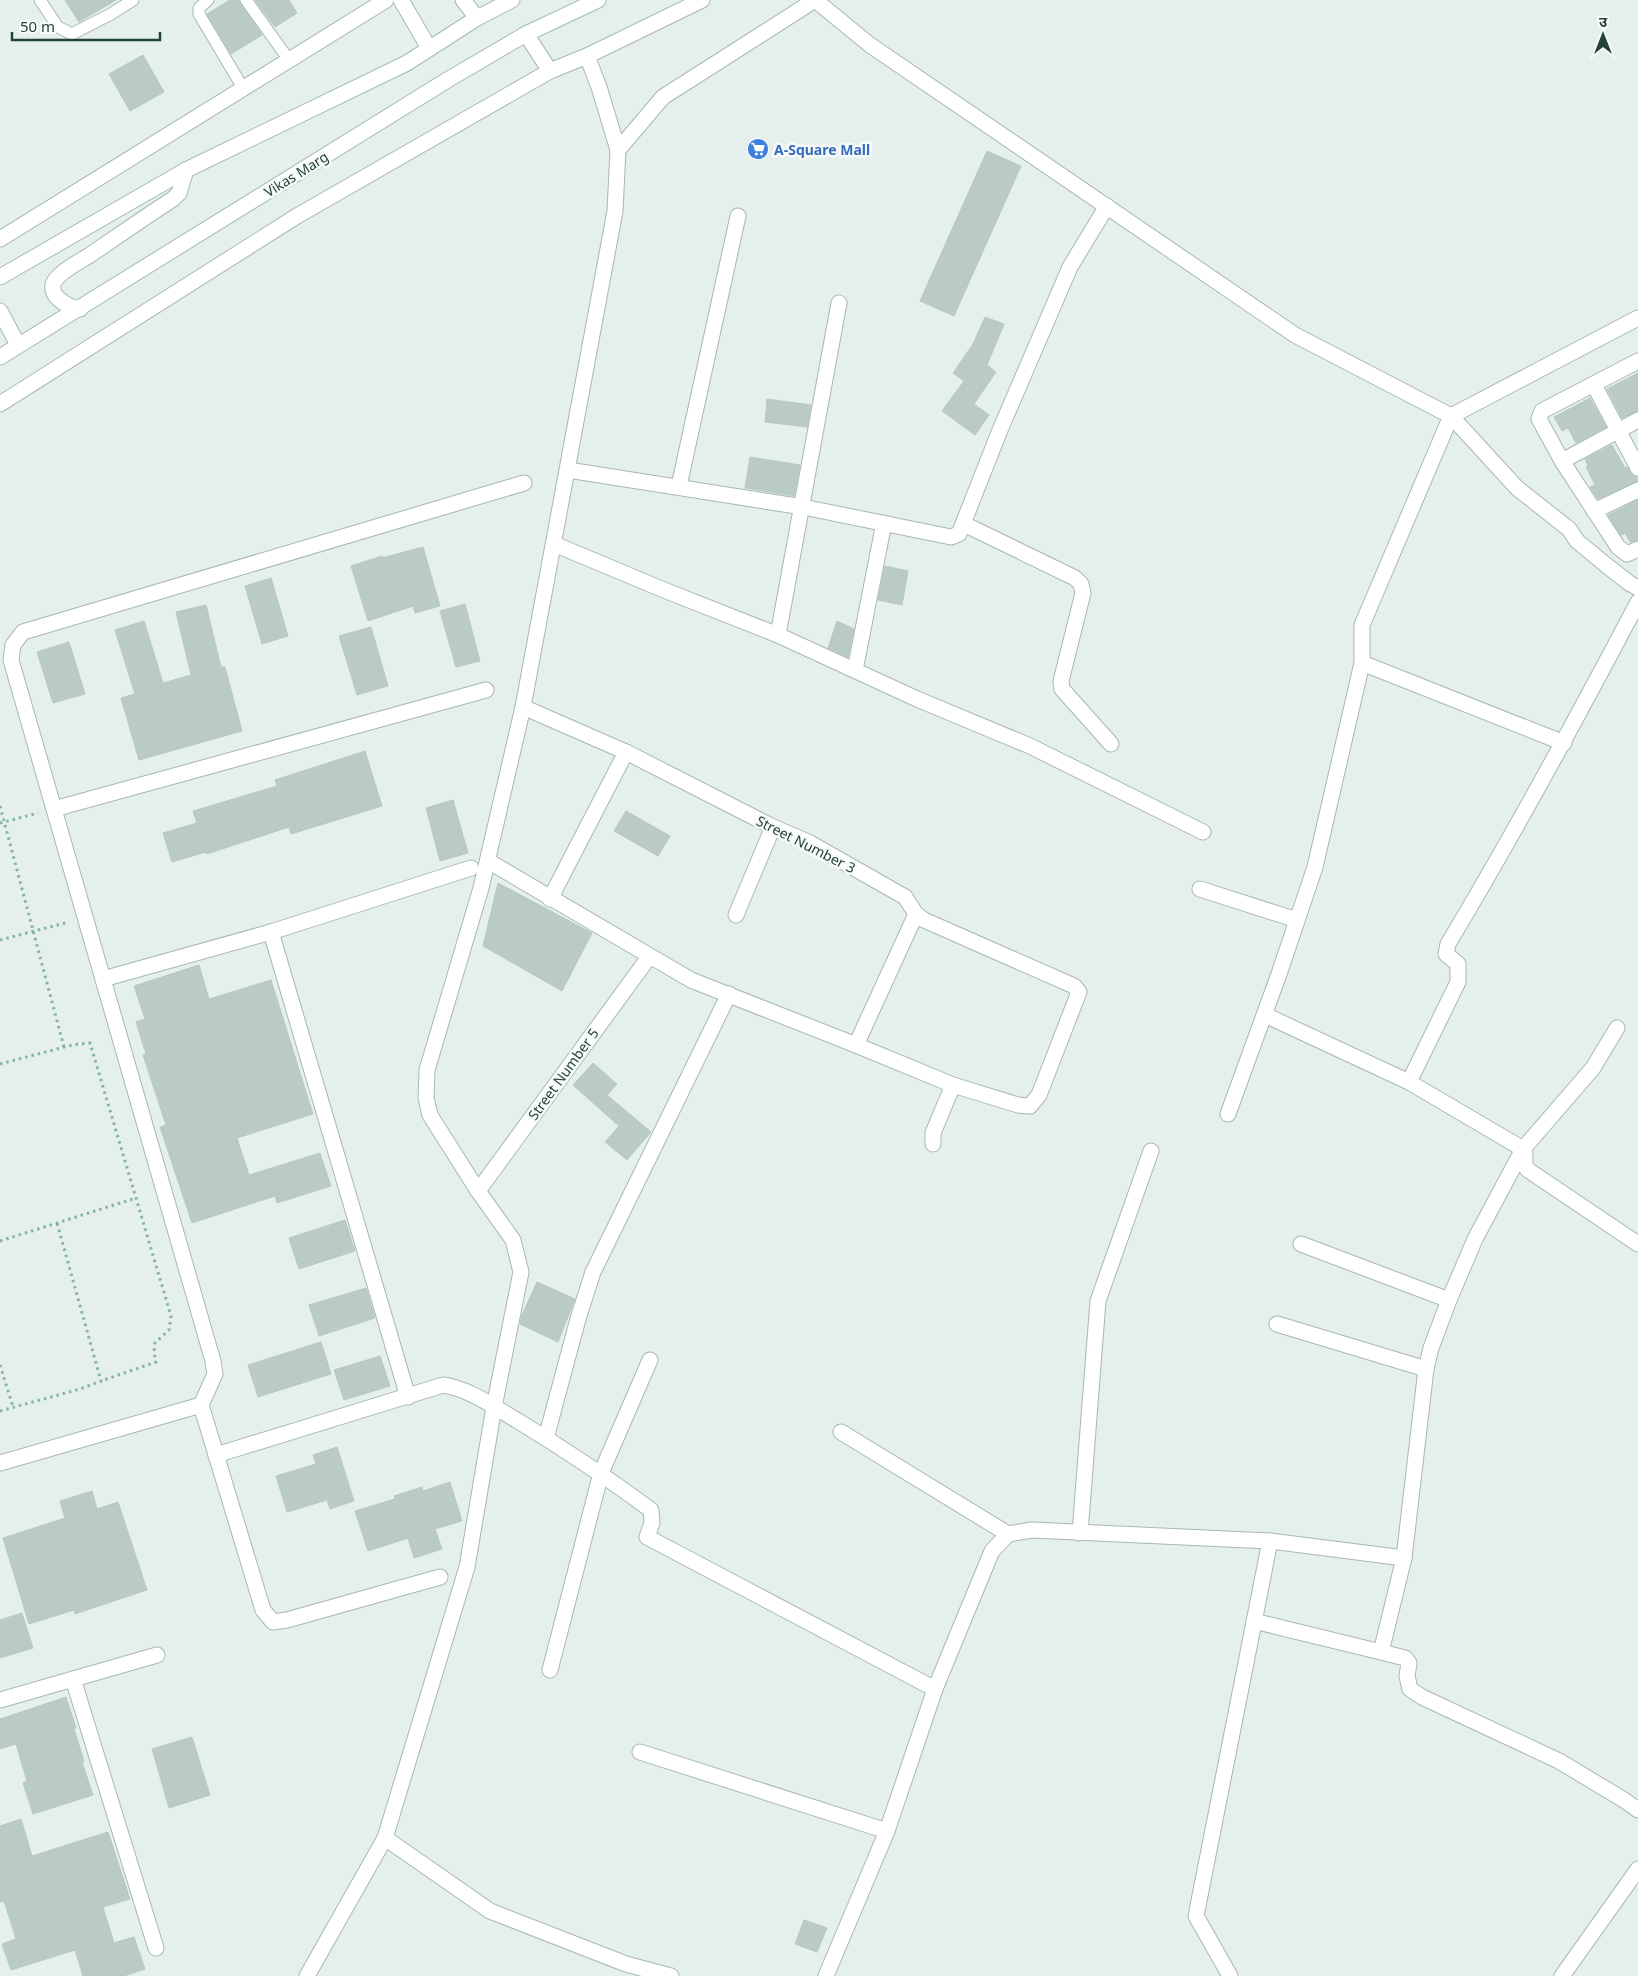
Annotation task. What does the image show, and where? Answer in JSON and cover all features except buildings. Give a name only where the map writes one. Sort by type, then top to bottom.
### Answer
[{"type":"street","points":[[0,239],[386,0]]},
{"type":"street","points":[[401,0],[429,48]]},
{"type":"street","points":[[463,0],[477,18]]},
{"type":"street","points":[[0,277],[186,170],[407,63],[477,18],[512,0]]},
{"type":"street","name":"Vikas Marg","points":[[0,357],[418,98],[526,34],[598,0]]},
{"type":"street","points":[[0,404],[297,216],[550,71],[587,56],[702,0]]},
{"type":"street","points":[[618,150],[663,97],[815,0],[870,45],[1295,335],[1451,416],[1517,488],[1569,529],[1577,541],[1606,565],[1628,583],[1638,588]]},
{"type":"street","points":[[526,34],[550,71]]},
{"type":"street","points":[[307,1976],[385,1838],[467,1566],[494,1407],[521,1272],[513,1240],[478,1191],[430,1115],[426,1098],[427,1070],[488,862],[523,707],[615,211],[618,150],[600,87],[587,56]]},
{"type":"street","points":[[80,309],[61,303],[54,292],[53,286],[56,280],[75,265],[173,199],[179,193],[186,170]]},
{"type":"street","points":[[568,470],[803,507],[951,537],[959,534],[1000,430],[1070,267],[1107,206]]},
{"type":"street","points":[[679,486],[738,216]]},
{"type":"street","points":[[778,636],[839,303]]},
{"type":"street","points":[[0,311],[18,345]]},
{"type":"street","points":[[1228,1114],[1265,1014],[1315,867],[1362,663],[1362,625],[1451,416],[1638,318]]},
{"type":"street","points":[[1638,361],[1542,411],[1539,419],[1562,461],[1618,546],[1627,554],[1638,549]]},
{"type":"street","points":[[1594,385],[1638,468]]},
{"type":"street","points":[[1562,461],[1638,420]]},
{"type":"street","points":[[440,1577],[273,1622],[264,1610],[201,1405],[215,1374],[213,1360],[11,660],[13,645],[23,632],[524,483]]},
{"type":"street","points":[[1594,511],[1638,490]]},
{"type":"street","points":[[855,670],[884,523]]},
{"type":"street","points":[[964,524],[1075,578],[1081,584],[1083,593],[1061,681],[1062,689],[1111,744]]},
{"type":"street","points":[[554,544],[778,636],[1030,746],[1203,832]]},
{"type":"street","points":[[1409,1082],[1458,982],[1458,964],[1446,954],[1448,944],[1564,743],[1638,602]]},
{"type":"street","points":[[1362,663],[1564,743]]},
{"type":"street","points":[[54,809],[486,690]]},
{"type":"street","name":"Street Number 3","points":[[523,707],[626,752],[773,828],[810,844],[905,898],[916,914],[1074,986],[1079,992],[1039,1095],[1030,1106],[1018,1106],[953,1086]]},
{"type":"street","points":[[550,899],[626,752]]},
{"type":"street","points":[[736,915],[773,828]]},
{"type":"street","points":[[488,862],[648,957],[691,980],[856,1045],[953,1086],[934,1133],[933,1144]]},
{"type":"street","points":[[103,979],[271,932],[471,868]]},
{"type":"street","points":[[1200,889],[1297,920]]},
{"type":"street","points":[[856,1045],[916,914]]},
{"type":"street","points":[[271,932],[408,1397]]},
{"type":"street","name":"Street Number 5","points":[[478,1191],[648,957]]},
{"type":"street","points":[[546,1438],[578,1319],[593,1272],[729,994]]},
{"type":"street","points":[[1265,1014],[1409,1082],[1523,1149],[1526,1154],[1525,1166],[1528,1170],[1638,1244]]},
{"type":"street","points":[[1381,1652],[1404,1558],[1426,1369],[1431,1348],[1449,1300],[1475,1239],[1523,1149],[1593,1068],[1617,1028]]},
{"type":"street","points":[[1080,1532],[1098,1301],[1151,1151]]},
{"type":"street","points":[[1301,1244],[1449,1300]]},
{"type":"street","points":[[1277,1324],[1426,1369]]},
{"type":"street","points":[[550,1670],[601,1473],[650,1360]]},
{"type":"street","points":[[216,1455],[443,1385],[458,1387],[546,1438],[601,1473],[651,1510],[652,1523],[647,1538],[935,1688]]},
{"type":"street","points":[[0,1464],[201,1405]]},
{"type":"street","points":[[841,1432],[1008,1534]]},
{"type":"street","points":[[826,1976],[887,1831],[935,1688],[992,1551],[1008,1534],[1032,1530],[1270,1541],[1404,1558]]},
{"type":"street","points":[[1230,1976],[1196,1916],[1270,1541]]},
{"type":"street","points":[[1254,1622],[1405,1658],[1409,1663],[1407,1676],[1410,1689],[1422,1697],[1559,1762],[1638,1810]]},
{"type":"street","points":[[0,1700],[157,1654]]},
{"type":"street","points":[[73,1679],[156,1948]]},
{"type":"street","points":[[640,1752],[887,1831]]},
{"type":"street","points":[[385,1838],[490,1911],[626,1964],[671,1976]]},
{"type":"street","points":[[1562,1976],[1638,1868]]},
{"type":"lane","points":[[40,0],[58,27],[72,34],[111,14],[133,0]]},
{"type":"lane","points":[[208,0],[199,8],[199,14],[243,88]]},
{"type":"lane","points":[[246,0],[289,60]]},
{"type":"path","points":[[0,806],[2,823],[34,931],[64,1047]]},
{"type":"path","points":[[2,823],[54,809]]},
{"type":"path","points":[[0,940],[85,917]]},
{"type":"path","points":[[0,1064],[64,1047],[90,1043],[171,1316],[169,1330],[155,1342],[154,1353],[156,1362],[80,1389],[0,1410]]},
{"type":"path","points":[[0,1241],[136,1198]]},
{"type":"path","points":[[57,1222],[101,1382]]},
{"type":"path","points":[[0,1365],[13,1407]]},
{"type":"place","name":"A-Square Mall","points":[[758,149]]}]
